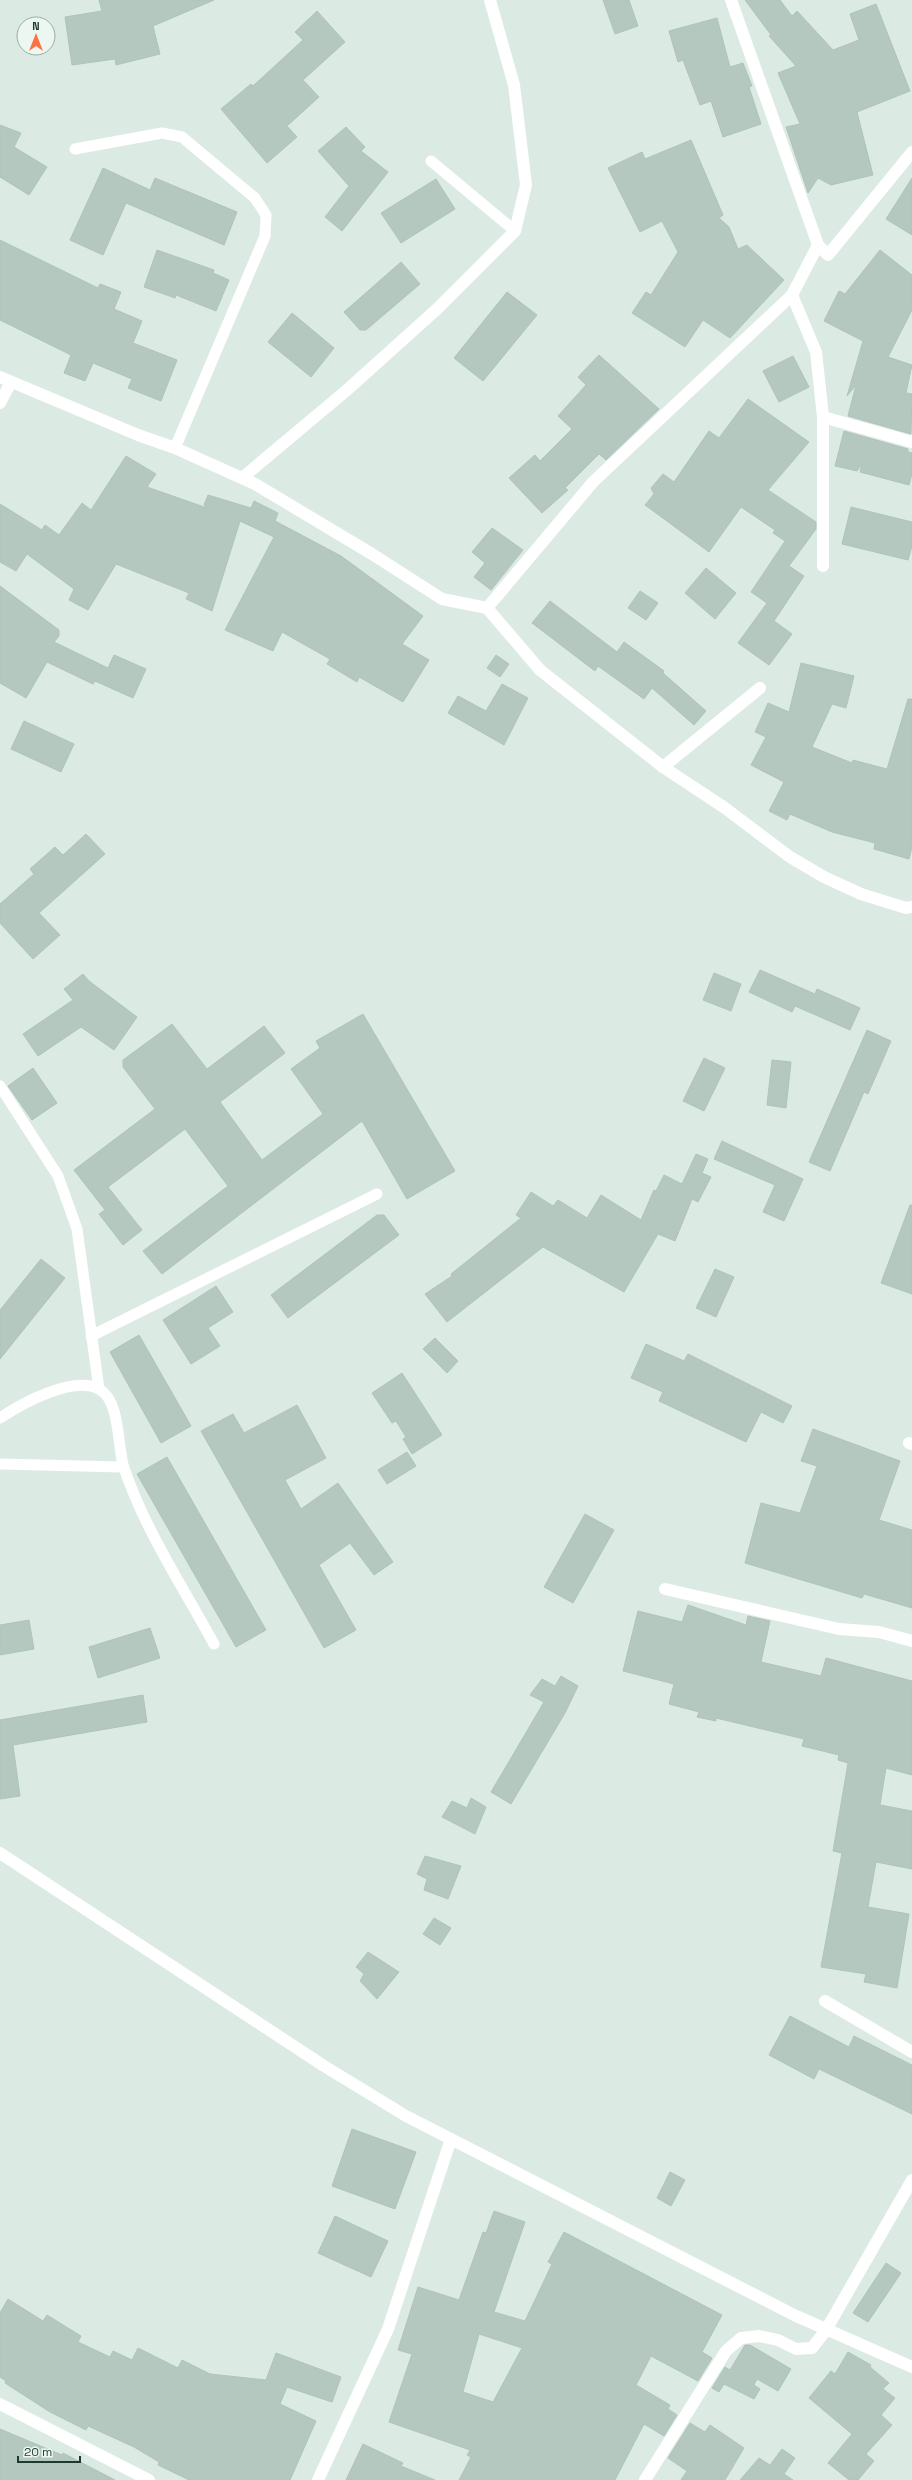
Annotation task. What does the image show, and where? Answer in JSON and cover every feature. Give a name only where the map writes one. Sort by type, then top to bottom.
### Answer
[{"type":"street","points":[[242,478],[347,390],[426,319],[515,231],[526,185],[514,85],[490,0]]},
{"type":"street","points":[[731,0],[818,245],[828,255],[912,152]]},
{"type":"street","points":[[487,608],[593,482],[792,295],[818,245]]},
{"type":"street","points":[[792,295],[816,352],[823,417],[823,566]]},
{"type":"street","points":[[0,403],[5,380],[138,435],[175,448],[242,478],[322,523],[442,599],[487,608],[540,670],[663,767],[725,808],[790,857],[824,877],[862,894],[906,908],[912,907]]},
{"type":"street","points":[[823,417],[912,442]]},
{"type":"street","points":[[663,767],[760,688]]},
{"type":"street","points":[[665,1589],[839,1629],[879,1632],[912,1641]]},
{"type":"street","points":[[1,1857],[324,2066],[406,2116],[729,2283],[826,2330],[912,2367]]},
{"type":"street","points":[[825,2001],[912,2052]]},
{"type":"street","points":[[318,2480],[388,2330],[451,2139]]},
{"type":"street","points":[[645,2480],[726,2351],[742,2338],[759,2336],[778,2340],[796,2349],[812,2348],[826,2330],[912,2180]]},
{"type":"street","points":[[0,2404],[149,2480]]},
{"type":"lane","points":[[75,149],[162,133],[182,137],[255,198],[266,215],[265,236],[175,448]]},
{"type":"lane","points":[[430,161],[515,231]]},
{"type":"lane","points":[[0,1086],[58,1176],[77,1229],[99,1389]]},
{"type":"lane","points":[[91,1336],[377,1194]]},
{"type":"lane","points":[[0,1418],[15,1408],[61,1388],[81,1384],[99,1389],[108,1399],[116,1418],[123,1467],[148,1523],[214,1644]]},
{"type":"lane","points":[[0,1464],[123,1467]]},
{"type":"building","points":[[99,0],[214,0],[153,26],[160,54],[116,65],[115,59],[72,65],[65,17],[102,11]]},
{"type":"building","points":[[603,0],[629,0],[638,26],[615,34]]},
{"type":"building","points":[[745,0],[780,0],[792,16],[797,11],[833,50],[859,40],[850,14],[876,4],[910,91],[857,112],[873,175],[831,185],[818,178],[808,193],[786,127],[800,124],[778,73],[796,66],[769,36],[771,35]]},
{"type":"building","points":[[317,11],[345,42],[303,80],[319,97],[287,126],[297,137],[267,163],[221,109],[251,84],[253,86],[303,40],[295,32]]},
{"type":"building","points":[[717,18],[730,67],[743,63],[752,86],[749,87],[761,124],[723,137],[711,101],[700,105],[683,60],[678,62],[669,31]]},
{"type":"building","points":[[0,125],[21,133],[14,147],[47,167],[29,195],[0,177]]},
{"type":"building","points":[[346,127],[365,147],[361,151],[388,172],[342,231],[325,217],[349,186],[318,151]]},
{"type":"building","points":[[691,140],[723,215],[719,218],[729,227],[738,249],[747,245],[784,280],[730,338],[703,320],[685,347],[632,313],[646,292],[651,295],[678,252],[662,221],[640,232],[608,168],[642,152],[645,159]]},
{"type":"building","points":[[103,168],[150,190],[155,178],[237,212],[224,245],[126,203],[103,255],[70,240]]},
{"type":"building","points":[[912,178],[912,235],[886,219]]},
{"type":"building","points":[[436,179],[455,209],[401,243],[381,213]]},
{"type":"building","points":[[0,240],[98,288],[100,284],[121,292],[114,309],[142,321],[133,343],[177,360],[161,401],[128,388],[132,379],[93,363],[85,381],[64,373],[71,355],[0,320]]},
{"type":"building","points":[[157,250],[214,270],[213,273],[229,280],[216,311],[176,295],[175,298],[144,287]]},
{"type":"building","points":[[880,250],[912,275],[912,310],[888,357],[912,365],[906,393],[912,394],[911,434],[848,416],[856,385],[847,396],[863,341],[824,321],[839,291],[845,294]]},
{"type":"building","points":[[401,262],[420,284],[366,330],[360,330],[344,312]]},
{"type":"building","points":[[507,292],[537,315],[483,381],[454,358]]},
{"type":"building","points":[[292,313],[334,348],[311,377],[268,342]]},
{"type":"building","points":[[599,355],[659,409],[606,460],[599,454],[565,488],[568,490],[542,513],[509,478],[535,455],[540,461],[572,429],[558,416],[586,385],[578,377]]},
{"type":"building","points":[[793,356],[809,387],[779,402],[763,371]]},
{"type":"building","points":[[748,399],[809,442],[768,490],[816,522],[816,529],[789,566],[804,576],[774,621],[792,634],[769,665],[738,643],[767,603],[751,592],[785,541],[773,533],[775,530],[741,507],[709,552],[645,505],[654,494],[651,488],[663,474],[674,482],[709,431],[719,438]]},
{"type":"building","points":[[844,431],[908,449],[908,452],[912,453],[912,474],[909,485],[860,472],[862,464],[857,471],[835,466]]},
{"type":"building","points":[[126,456],[156,474],[147,487],[207,508],[204,505],[208,495],[251,508],[254,501],[278,513],[275,521],[341,556],[423,616],[402,644],[429,660],[403,702],[359,677],[357,682],[327,664],[330,659],[282,632],[273,651],[225,630],[274,537],[240,521],[212,611],[186,599],[189,593],[116,564],[88,610],[69,600],[74,589],[27,554],[16,571],[0,562],[0,504],[42,530],[45,525],[59,535],[82,503],[91,510]]},
{"type":"building","points":[[851,507],[912,522],[912,546],[908,560],[842,544]]},
{"type":"building","points":[[492,528],[523,550],[491,590],[474,577],[485,563],[472,552]]},
{"type":"building","points":[[706,568],[736,593],[715,619],[685,593]]},
{"type":"building","points":[[0,586],[59,630],[59,636],[54,642],[108,668],[114,655],[146,669],[133,698],[95,681],[93,684],[47,662],[26,698],[0,683]]},
{"type":"building","points":[[640,591],[658,603],[646,620],[628,608]]},
{"type":"building","points":[[550,601],[617,652],[624,642],[664,671],[663,673],[706,711],[694,725],[652,688],[644,699],[598,666],[595,671],[532,623]]},
{"type":"building","points":[[496,655],[509,664],[500,677],[487,668]]},
{"type":"building","points":[[801,663],[854,676],[846,708],[832,704],[812,747],[852,763],[853,760],[887,769],[908,699],[912,699],[912,847],[909,859],[874,849],[875,843],[832,832],[790,814],[787,820],[769,811],[784,782],[751,765],[766,737],[755,732],[768,703],[789,712]]},
{"type":"building","points":[[502,684],[528,698],[504,745],[448,713],[458,696],[486,711]]},
{"type":"building","points":[[24,721],[74,744],[61,772],[11,749]]},
{"type":"building","points":[[86,834],[105,854],[39,913],[60,935],[33,959],[0,923],[0,904],[34,874],[30,869],[55,847],[63,855]]},
{"type":"building","points":[[760,970],[815,994],[817,989],[860,1008],[850,1030],[795,1006],[792,1012],[749,992]]},
{"type":"building","points":[[714,973],[741,984],[731,1011],[703,1000]]},
{"type":"building","points":[[83,974],[89,981],[137,1017],[114,1050],[81,1027],[38,1056],[23,1034],[73,1000],[64,989]]},
{"type":"building","points":[[363,1014],[455,1171],[407,1199],[362,1121],[162,1274],[143,1251],[228,1186],[185,1129],[108,1187],[142,1230],[123,1245],[99,1214],[105,1210],[74,1170],[155,1109],[123,1067],[123,1060],[172,1024],[207,1069],[264,1026],[285,1053],[220,1102],[262,1160],[323,1114],[291,1069],[320,1048],[316,1041]]},
{"type":"building","points":[[867,1030],[891,1041],[868,1094],[864,1092],[830,1171],[809,1162]]},
{"type":"building","points":[[704,1058],[725,1068],[704,1111],[683,1101]]},
{"type":"building","points":[[772,1060],[791,1062],[786,1108],[767,1105]]},
{"type":"building","points":[[33,1068],[57,1103],[32,1120],[8,1086]]},
{"type":"building","points":[[722,1141],[803,1179],[784,1221],[763,1212],[775,1185],[714,1159]]},
{"type":"building","points":[[696,1154],[708,1159],[702,1173],[711,1177],[698,1202],[692,1199],[675,1241],[658,1234],[624,1292],[543,1247],[447,1322],[425,1294],[452,1276],[451,1274],[521,1218],[516,1215],[531,1192],[553,1206],[558,1200],[587,1218],[601,1195],[641,1220],[654,1190],[656,1191],[664,1175],[682,1184]]},
{"type":"building","points":[[910,1205],[912,1205],[912,1294],[881,1283]]},
{"type":"building","points":[[377,1215],[384,1215],[399,1235],[288,1318],[271,1295]]},
{"type":"building","points":[[41,1259],[65,1278],[0,1359],[0,1310]]},
{"type":"building","points":[[715,1269],[734,1277],[716,1317],[696,1308]]},
{"type":"building","points":[[216,1286],[233,1312],[208,1328],[220,1346],[191,1364],[163,1320]]},
{"type":"building","points":[[139,1335],[191,1426],[161,1443],[110,1352]]},
{"type":"building","points":[[435,1338],[458,1361],[447,1373],[423,1349]]},
{"type":"building","points":[[646,1344],[684,1361],[688,1354],[792,1406],[783,1423],[761,1412],[746,1442],[659,1401],[663,1392],[631,1378]]},
{"type":"building","points":[[402,1373],[442,1435],[412,1454],[403,1439],[406,1437],[396,1421],[392,1423],[372,1393]]},
{"type":"building","points":[[297,1405],[326,1458],[285,1480],[301,1509],[338,1483],[393,1562],[374,1575],[350,1543],[319,1565],[356,1630],[324,1648],[201,1431],[233,1414],[244,1433]]},
{"type":"building","points":[[813,1429],[900,1461],[879,1520],[912,1530],[912,1608],[864,1594],[862,1598],[745,1563],[761,1503],[800,1513],[817,1466],[801,1461]]},
{"type":"building","points":[[407,1452],[416,1466],[387,1484],[378,1470]]},
{"type":"building","points":[[167,1457],[266,1630],[236,1647],[137,1474]]},
{"type":"building","points":[[585,1514],[614,1530],[573,1603],[544,1587]]},
{"type":"building","points":[[688,1605],[746,1625],[748,1616],[770,1621],[761,1662],[821,1676],[826,1658],[912,1681],[912,1775],[886,1768],[880,1805],[912,1811],[912,1869],[876,1862],[868,1907],[909,1914],[897,1988],[864,1982],[866,1974],[821,1967],[842,1853],[833,1851],[848,1763],[838,1760],[839,1755],[802,1746],[804,1739],[716,1718],[716,1721],[697,1717],[699,1712],[669,1704],[674,1684],[623,1671],[638,1611],[682,1622]]},
{"type":"building","points":[[29,1620],[34,1649],[0,1655],[0,1625]]},
{"type":"building","points":[[150,1628],[160,1658],[98,1678],[89,1647]]},
{"type":"building","points":[[561,1676],[578,1686],[565,1713],[511,1804],[491,1792],[544,1702],[530,1695],[542,1679],[555,1686]]},
{"type":"building","points":[[143,1695],[147,1722],[13,1745],[20,1796],[0,1799],[0,1720]]},
{"type":"building","points":[[471,1798],[486,1807],[475,1834],[442,1817],[452,1801],[467,1808]]},
{"type":"building","points":[[425,1856],[461,1866],[448,1899],[424,1890],[427,1879],[417,1874]]},
{"type":"building","points":[[434,1918],[451,1928],[440,1945],[423,1934]]},
{"type":"building","points":[[368,1952],[399,1972],[377,1999],[360,1981],[364,1974],[356,1967]]},
{"type":"building","points":[[790,2016],[849,2047],[854,2036],[912,2065],[912,2114],[819,2069],[814,2079],[769,2055]]},
{"type":"building","points":[[352,2129],[416,2152],[395,2209],[332,2186]]},
{"type":"building","points":[[670,2172],[685,2180],[671,2206],[657,2198]]},
{"type":"building","points":[[494,2211],[525,2222],[494,2312],[525,2321],[552,2264],[548,2262],[564,2232],[722,2315],[702,2352],[712,2358],[698,2381],[651,2356],[636,2385],[670,2405],[668,2409],[677,2415],[664,2436],[644,2424],[615,2480],[459,2480],[471,2457],[467,2455],[470,2450],[389,2422],[412,2354],[398,2350],[418,2287],[459,2300],[483,2232],[486,2233]],"holes":[[[479,2334],[522,2348],[493,2402],[463,2392]]]},
{"type":"building","points":[[335,2216],[388,2241],[371,2277],[318,2253]]},
{"type":"building","points":[[886,2263],[901,2273],[868,2322],[853,2313]]},
{"type":"building","points":[[8,2299],[43,2321],[47,2315],[81,2336],[78,2342],[110,2357],[113,2351],[132,2360],[138,2348],[178,2368],[182,2360],[210,2374],[266,2380],[276,2353],[341,2377],[332,2402],[287,2387],[280,2404],[316,2421],[290,2480],[189,2480],[158,2465],[159,2462],[134,2447],[88,2426],[86,2430],[50,2412],[5,2383],[6,2381],[0,2377],[0,2313]]},
{"type":"building","points":[[745,2345],[750,2345],[791,2369],[778,2391],[757,2379],[754,2385],[760,2389],[754,2399],[724,2384],[719,2392],[712,2388],[725,2367],[730,2370]]},
{"type":"building","points":[[848,2352],[871,2365],[870,2367],[889,2383],[883,2389],[895,2398],[881,2415],[892,2425],[866,2454],[874,2461],[858,2480],[849,2480],[828,2463],[852,2434],[809,2398],[831,2371],[835,2374]]},
{"type":"building","points":[[690,2423],[705,2432],[710,2425],[744,2448],[725,2480],[681,2480],[687,2471],[668,2458]]},
{"type":"building","points":[[0,2429],[62,2455],[63,2453],[115,2480],[0,2480]]},
{"type":"building","points":[[363,2444],[403,2463],[401,2466],[435,2480],[346,2480]]},
{"type":"building","points":[[782,2449],[795,2458],[784,2474],[793,2480],[740,2480],[759,2458],[770,2465]]}]
